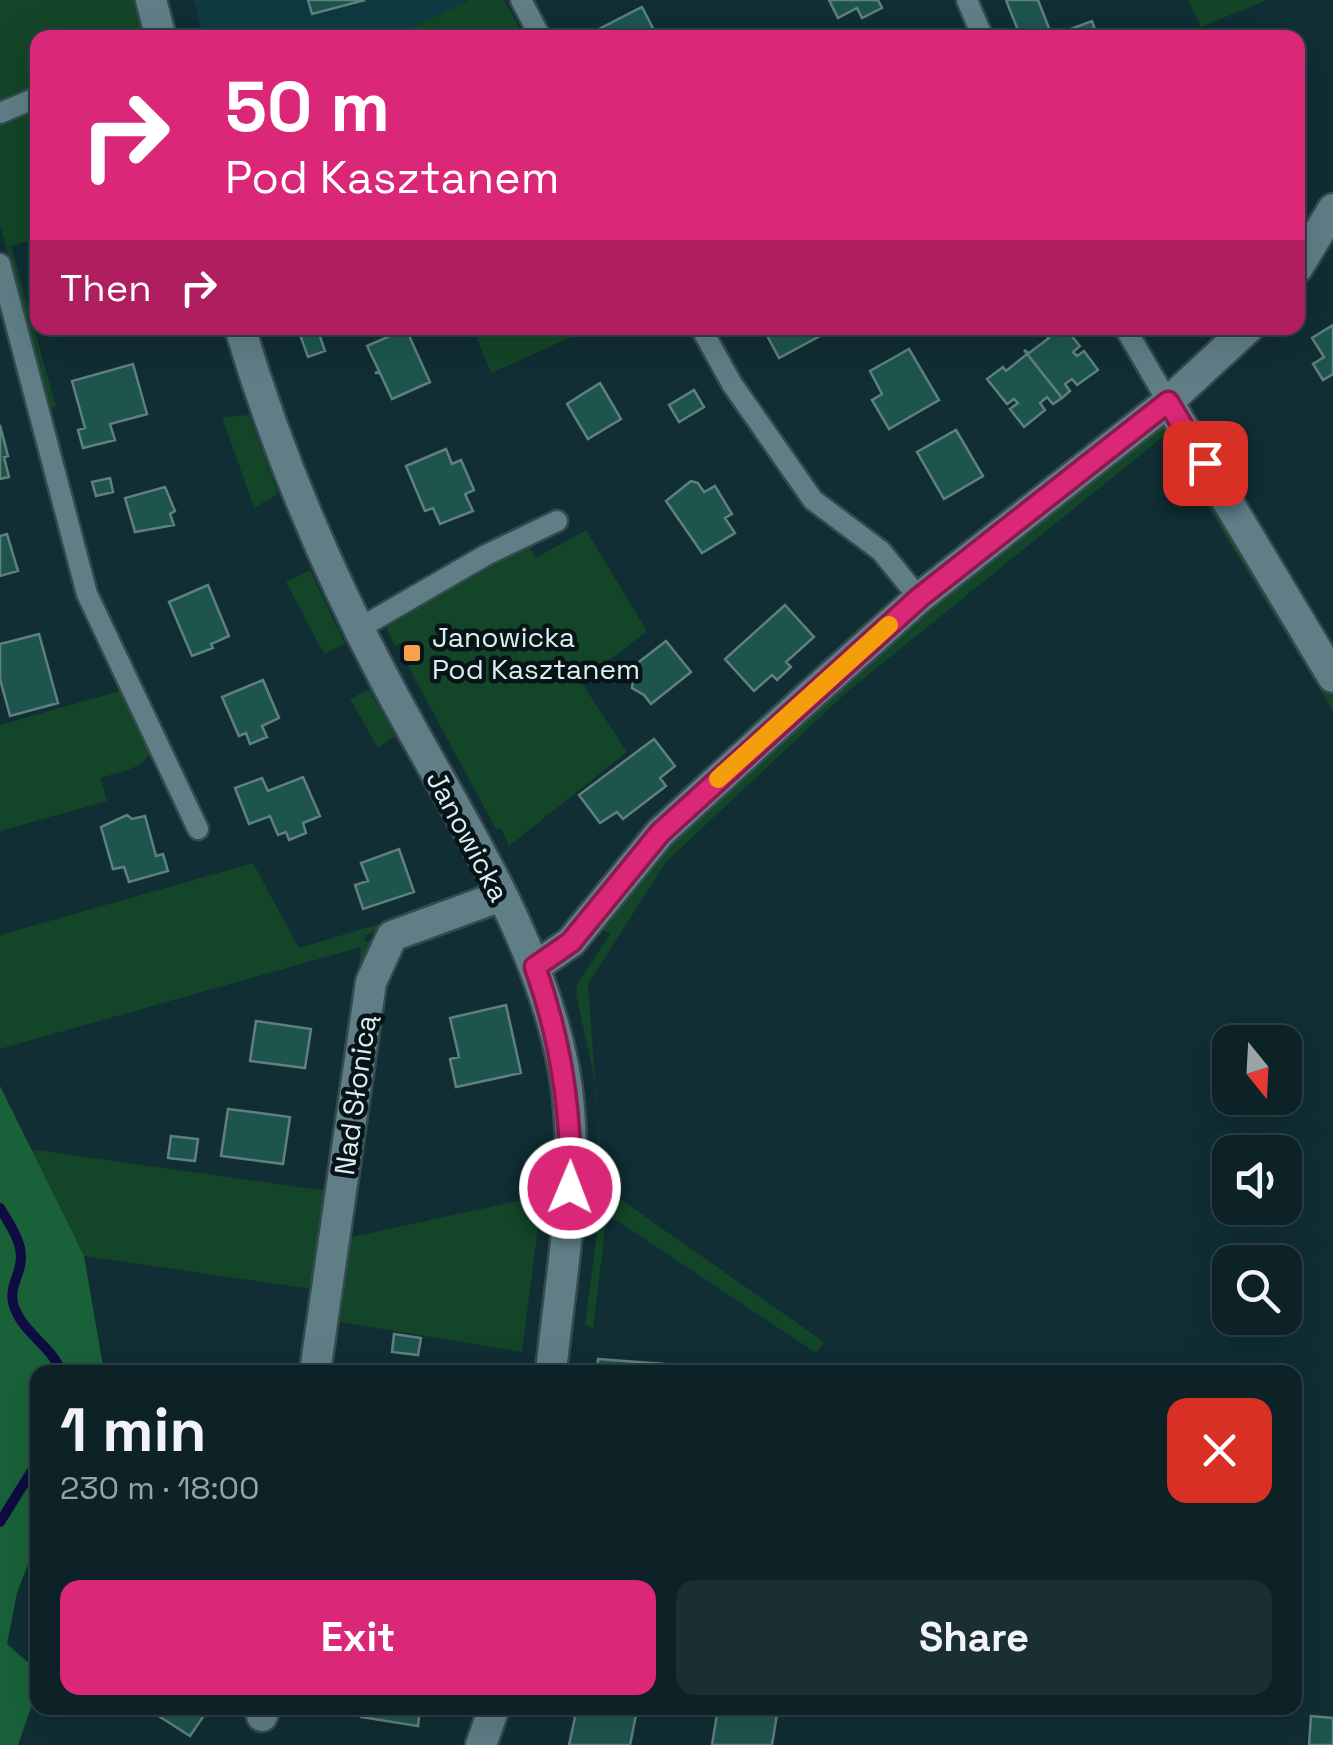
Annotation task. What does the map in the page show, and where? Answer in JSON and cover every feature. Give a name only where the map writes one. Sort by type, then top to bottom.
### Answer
[{"type":"street","points":[[151,0],[158,30]]},
{"type":"street","points":[[1305,255],[1333,209]]},
{"type":"street","name":"Janowicka","points":[[242,335],[286,464],[358,629],[501,896],[547,1001],[564,1071],[571,1146],[552,1365]]},
{"type":"street","points":[[535,967],[571,942],[660,833],[919,598],[1168,402],[1240,335]]},
{"type":"street","points":[[1168,402],[1333,676]]},
{"type":"street","name":"Nad Słonicą","points":[[317,1365],[371,982],[392,936],[501,896]]},
{"type":"street","points":[[481,1745],[492,1715]]},
{"type":"lane","points":[[521,0],[537,30]]},
{"type":"lane","points":[[967,0],[980,30]]},
{"type":"lane","points":[[0,113],[30,100]]},
{"type":"lane","points":[[0,264],[87,594],[198,829]]},
{"type":"lane","points":[[705,335],[732,384],[813,500],[881,551],[919,598]]},
{"type":"lane","points":[[1129,335],[1168,402]]},
{"type":"lane","points":[[358,629],[486,555],[557,521]]},
{"type":"shaded area","points":[[194,0],[470,0],[408,30],[201,30]]},
{"type":"green space","points":[[0,0],[133,0],[140,30],[30,30],[30,90],[0,102]]},
{"type":"green space","points":[[470,0],[504,0],[521,30],[407,30]]},
{"type":"green space","points":[[1188,0],[1267,0],[1201,27]]},
{"type":"green space","points":[[30,108],[30,240],[11,246],[30,314],[30,332],[0,225],[0,120]]},
{"type":"green space","points":[[31,335],[36,335],[56,407],[51,407]]},
{"type":"green space","points":[[476,335],[576,335],[491,373]]},
{"type":"green space","points":[[249,415],[278,494],[254,508],[222,417]]},
{"type":"green space","points":[[1158,425],[1167,425],[1333,692],[1333,711],[1164,436],[848,691],[666,862],[588,984],[595,1082],[577,984],[610,934],[600,927],[648,867],[687,826],[926,608]]},
{"type":"green space","points":[[586,530],[647,631],[581,682],[627,752],[509,846],[501,828],[496,829],[408,666],[415,661],[405,642],[395,646],[386,627],[528,544],[536,558]]},
{"type":"green space","points":[[310,570],[345,644],[324,654],[286,582]]},
{"type":"green space","points":[[369,689],[395,736],[378,748],[350,699]]},
{"type":"green space","points":[[123,690],[152,749],[143,762],[100,778],[107,801],[0,831],[0,725]]},
{"type":"green space","points":[[253,863],[299,948],[465,898],[365,935],[365,942],[384,938],[353,1010],[361,947],[0,1049],[0,935]]},
{"type":"green space","points":[[0,1086],[84,1256],[103,1365],[30,1365],[30,1559],[17,1593],[7,1644],[30,1664],[30,1711],[18,1745],[0,1745]]},
{"type":"green space","points":[[597,1112],[603,1187],[599,1184]]},
{"type":"green space","points":[[29,1149],[327,1191],[312,1289],[84,1256]]},
{"type":"green space","points":[[603,1187],[824,1342],[816,1353],[607,1214],[593,1329],[585,1324]]},
{"type":"green space","points":[[542,1196],[522,1352],[340,1322],[351,1237]]},
{"type":"building","points":[[308,0],[365,0],[312,14]]},
{"type":"building","points":[[829,0],[878,0],[882,8],[862,18],[857,8],[838,18]]},
{"type":"building","points":[[1006,0],[1038,0],[1050,30],[1018,30]]},
{"type":"building","points":[[642,7],[654,30],[600,30]]},
{"type":"building","points":[[1092,21],[1095,30],[1068,30]]},
{"type":"building","points":[[1333,325],[1333,374],[1323,380],[1313,364],[1324,357],[1312,338]]},
{"type":"building","points":[[300,335],[319,335],[325,351],[308,357]]},
{"type":"building","points":[[392,335],[409,335],[430,382],[392,399],[380,373],[375,373],[379,371],[367,346]]},
{"type":"building","points":[[767,335],[820,335],[820,336],[779,358]]},
{"type":"building","points":[[1046,335],[1071,335],[1080,346],[1073,352],[1077,356],[1084,351],[1098,370],[1077,385],[1072,379],[1065,384],[1070,391],[1062,398],[1024,350],[1029,353],[1049,338]]},
{"type":"building","points":[[909,349],[939,400],[889,429],[872,400],[882,394],[870,371]]},
{"type":"building","points":[[1027,354],[1062,398],[1053,404],[1047,397],[1040,403],[1045,410],[1024,427],[1010,409],[1018,403],[1014,399],[1007,404],[987,379],[1003,367],[1006,371]]},
{"type":"building","points":[[133,364],[147,414],[110,424],[115,440],[83,448],[78,430],[85,428],[72,381]]},
{"type":"building","points":[[600,383],[621,419],[588,439],[567,404]]},
{"type":"building","points":[[694,390],[704,407],[679,422],[669,405]]},
{"type":"building","points":[[0,425],[9,477],[0,479]]},
{"type":"building","points":[[956,430],[983,476],[944,499],[917,452]]},
{"type":"building","points":[[446,449],[452,464],[461,460],[474,490],[465,494],[473,511],[440,524],[433,508],[425,511],[406,466]]},
{"type":"building","points":[[110,478],[113,492],[96,496],[92,482]]},
{"type":"building","points":[[691,481],[704,492],[715,486],[732,514],[725,518],[735,533],[702,553],[666,501]]},
{"type":"building","points":[[165,487],[175,511],[170,514],[174,525],[135,532],[125,498]]},
{"type":"building","points":[[7,534],[18,571],[0,576],[0,536]]},
{"type":"building","points":[[208,585],[229,636],[192,656],[169,602]]},
{"type":"building","points":[[785,605],[814,637],[786,662],[791,667],[777,680],[772,675],[754,691],[725,659]]},
{"type":"building","points":[[39,634],[58,703],[10,716],[0,679],[0,644]]},
{"type":"building","points":[[666,641],[691,672],[651,704],[632,688],[633,681],[626,672]]},
{"type":"building","points":[[263,680],[279,718],[262,726],[267,737],[250,744],[246,733],[239,736],[222,697]]},
{"type":"building","points":[[654,739],[675,766],[660,778],[666,786],[623,819],[617,812],[600,823],[579,795]]},
{"type":"building","points":[[303,777],[320,816],[303,823],[306,833],[289,840],[286,832],[278,835],[270,816],[249,824],[235,788],[262,778],[268,791]]},
{"type":"building","points":[[127,815],[132,819],[145,816],[156,856],[163,854],[168,871],[129,882],[124,867],[113,869],[101,827]]},
{"type":"building","points":[[399,849],[414,892],[363,909],[355,885],[368,881],[361,863]]},
{"type":"building","points":[[506,1005],[521,1073],[456,1087],[450,1059],[459,1057],[450,1018]]},
{"type":"building","points":[[256,1021],[311,1029],[305,1068],[250,1061]]},
{"type":"building","points":[[228,1109],[290,1117],[283,1164],[221,1156]]},
{"type":"building","points":[[171,1136],[198,1139],[195,1161],[168,1158]]},
{"type":"building","points":[[394,1334],[421,1338],[418,1355],[392,1352]]},
{"type":"building","points":[[598,1359],[664,1364],[664,1365],[598,1365]]},
{"type":"building","points":[[157,1715],[204,1715],[190,1736]]},
{"type":"building","points":[[361,1715],[419,1715],[418,1726]]},
{"type":"building","points":[[575,1715],[636,1715],[630,1745],[569,1745]]},
{"type":"building","points":[[717,1715],[777,1715],[772,1745],[712,1745]]},
{"type":"building","points":[[1311,1716],[1333,1718],[1333,1745],[1309,1745]]},
{"type":"waterway","points":[[0,1208],[20,1250],[13,1303],[23,1323],[58,1365]]},
{"type":"waterway","points":[[0,1522],[30,1474]]},
{"type":"slow traffic","points":[[718,779],[889,625]]},
{"type":"place","name":"Janowicka Pod Kasztanem","points":[[412,653]]},
{"type":"route","points":[[570,1188],[571,1146],[564,1071],[535,967],[571,942],[660,833],[919,598],[1168,402],[1205,463]]}]
